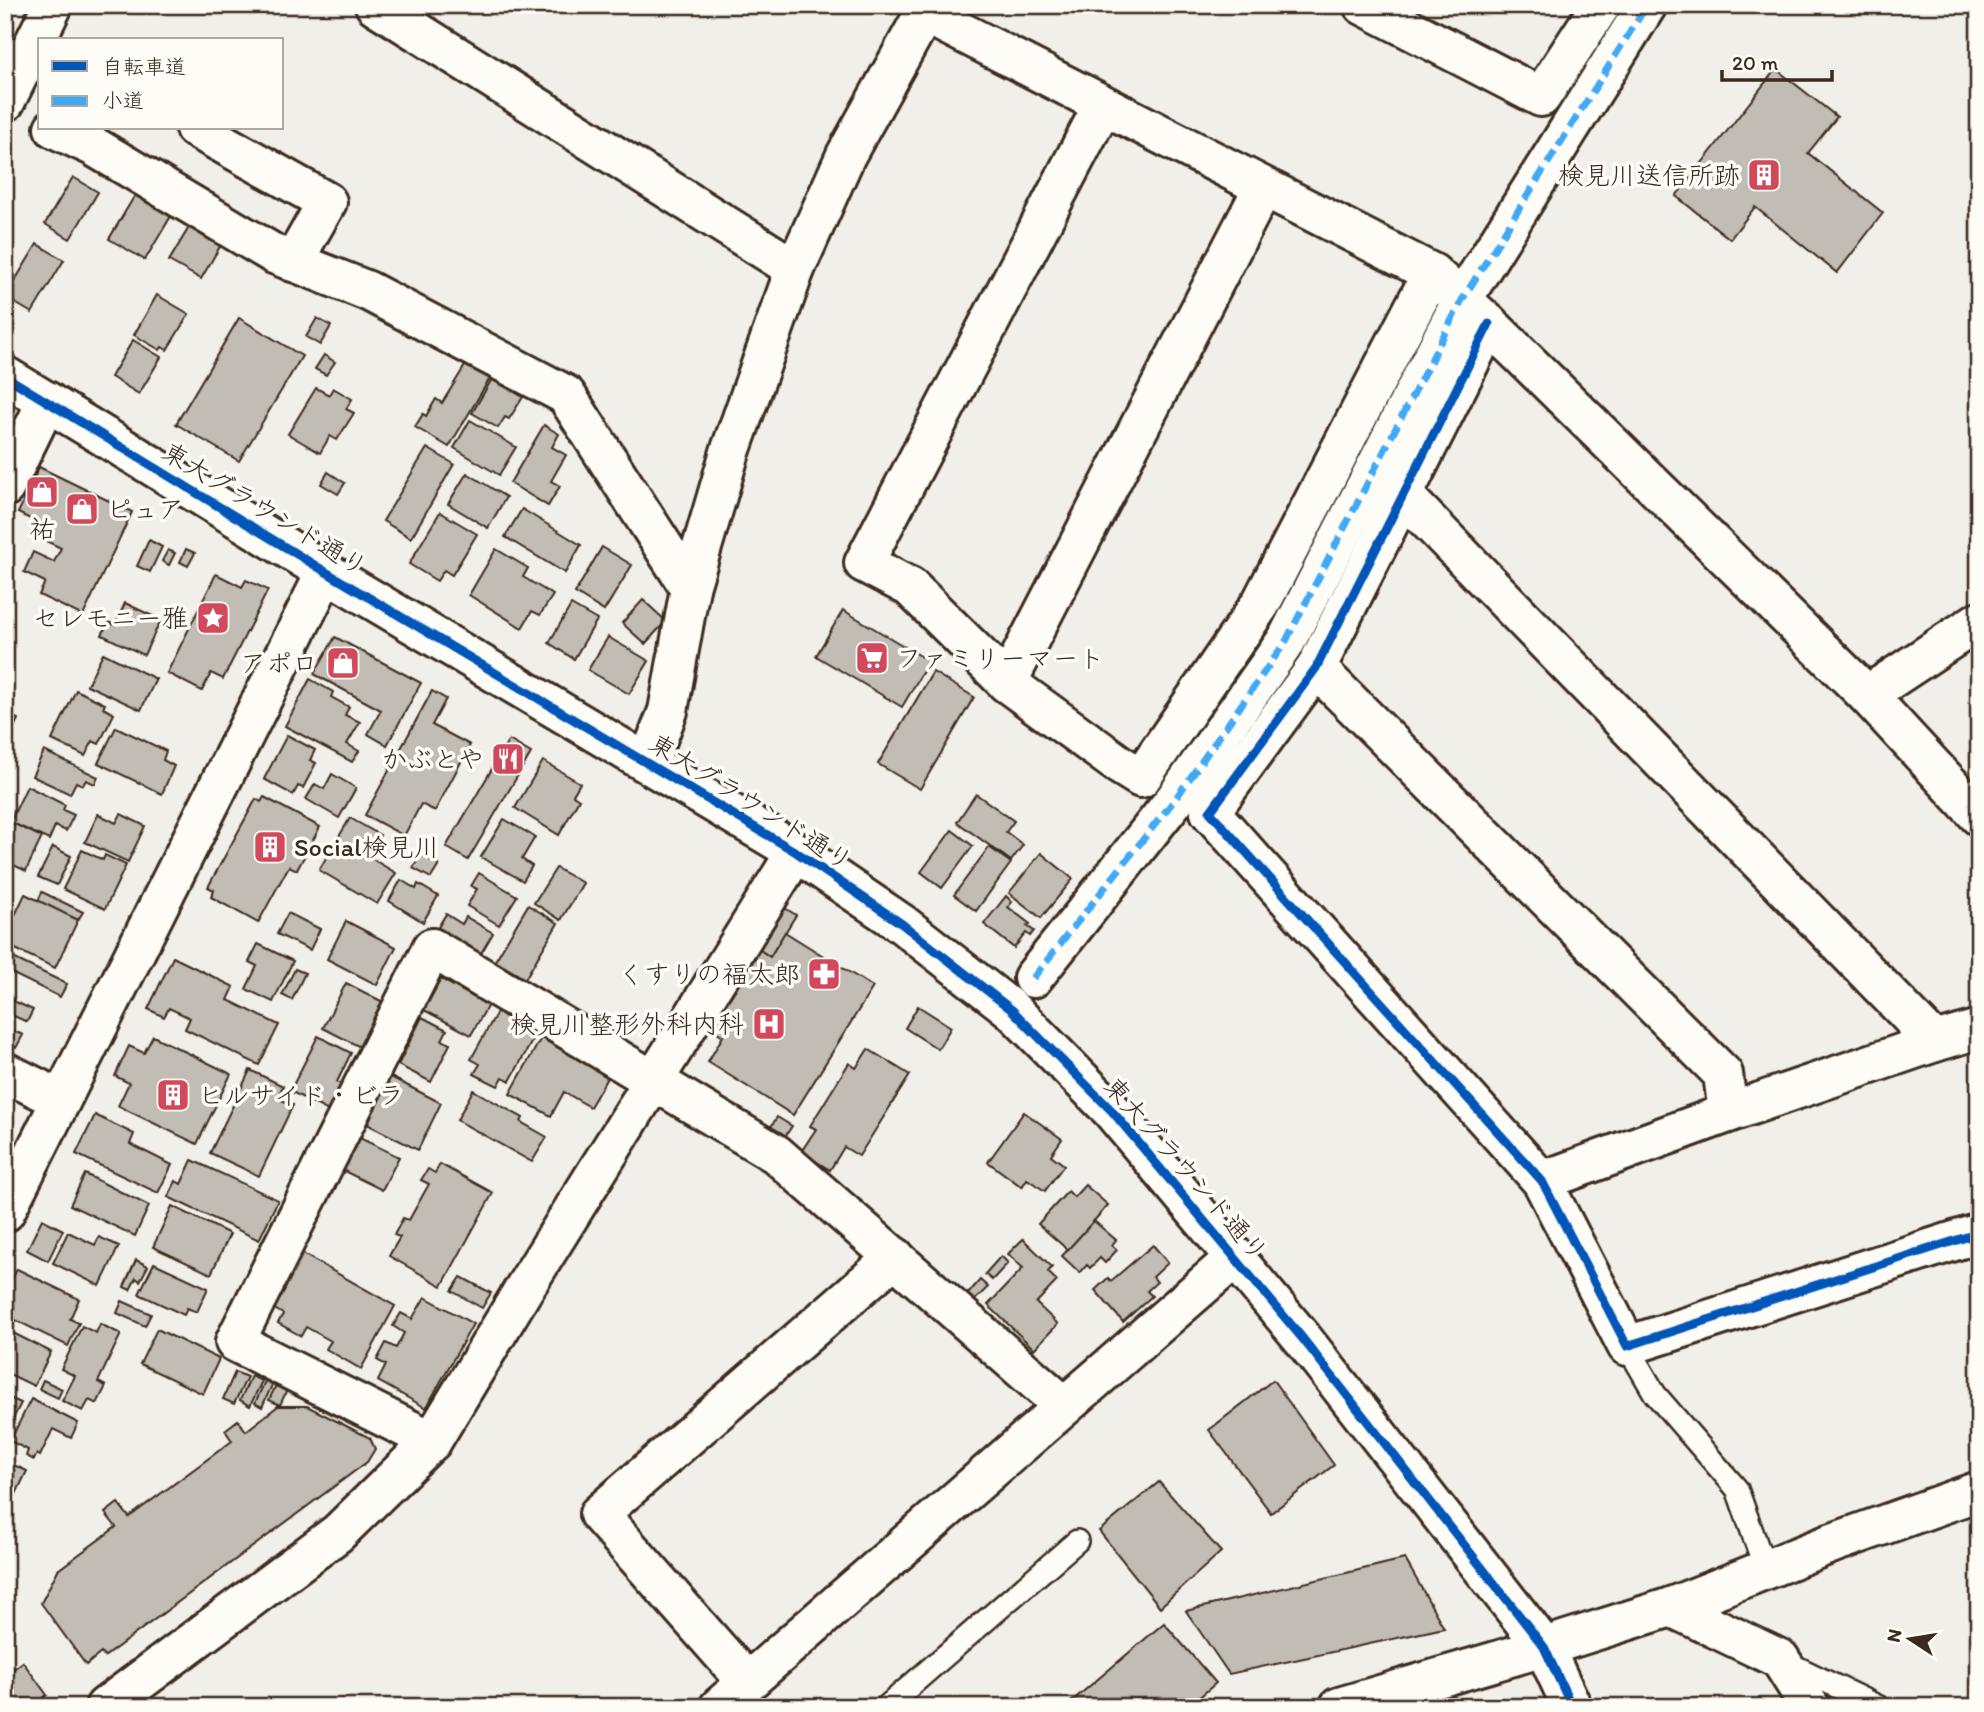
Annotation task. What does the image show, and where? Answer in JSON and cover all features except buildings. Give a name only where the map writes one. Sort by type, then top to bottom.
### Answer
[{"type":"street","points":[[5,102],[53,5]]},
{"type":"street","points":[[375,5],[420,17],[794,269]]},
{"type":"street","points":[[1363,5],[1541,97],[1601,5]]},
{"type":"street","points":[[1033,978],[1176,798],[1286,641],[1476,312],[1647,5]]},
{"type":"street","points":[[648,763],[668,711],[690,588],[730,452],[794,269],[846,155],[927,9],[1103,105],[1432,273],[1476,312],[1867,695],[1979,816]]},
{"type":"street","points":[[1103,105],[864,564],[910,587],[1007,683],[1141,778],[1261,603],[1432,273]]},
{"type":"street","points":[[5,113],[38,122]]},
{"type":"street","points":[[58,130],[93,146],[274,254],[368,290],[566,395],[690,588]]},
{"type":"street","points":[[199,130],[327,202],[293,261]]},
{"type":"street","points":[[1007,683],[1263,188]]},
{"type":"street","points":[[1476,312],[1403,495],[1316,667],[1210,812],[1542,1181],[1627,1346],[1979,1233]]},
{"type":"street","name":"東大グラウンド通り","points":[[5,376],[326,572],[796,852],[902,924],[1012,1010],[1112,1111],[1236,1257],[1545,1647],[1572,1707]]},
{"type":"street","points":[[5,487],[47,401]]},
{"type":"street","points":[[1403,495],[1935,1042]]},
{"type":"street","points":[[5,1212],[326,572]]},
{"type":"street","points":[[1867,695],[1979,621]]},
{"type":"street","points":[[1316,667],[1723,1074],[1728,1113]]},
{"type":"street","points":[[105,1707],[338,1532],[432,1441],[796,852]]},
{"type":"street","points":[[432,1441],[235,1342],[432,948],[776,1154],[1064,1406]]},
{"type":"street","points":[[1542,1181],[1728,1113],[1979,1029]]},
{"type":"street","points":[[5,1072],[61,1100]]},
{"type":"street","points":[[747,1682],[599,1514],[895,1257]]},
{"type":"street","points":[[719,1707],[1236,1257]]},
{"type":"street","points":[[1339,1707],[1671,1607],[1765,1568],[1979,1491]]},
{"type":"street","points":[[1671,1607],[1780,1659],[1810,1707]]},
{"type":"lane","points":[[1627,1346],[1656,1394],[1737,1489],[1765,1568]]},
{"type":"lane","points":[[886,1707],[1077,1541]]},
{"type":"lane","points":[[1780,1659],[1880,1707]]},
{"type":"marked path","points":[[1033,978],[1176,798],[1286,641],[1462,300],[1647,5]]},
{"type":"cycle path","points":[[1489,324],[1316,668],[1210,812],[1542,1181],[1627,1346],[1979,1233]]},
{"type":"cycle path","points":[[5,376],[326,572],[796,852],[902,924],[1012,1010],[1112,1111],[1303,1339],[1544,1647],[1572,1707]]},
{"type":"place","name":"検見川送信所跡","points":[[1764,175]]},
{"type":"place","name":"祐","points":[[42,492]]},
{"type":"place","name":"ピュア","points":[[82,509]]},
{"type":"place","name":"セレモニー雅","points":[[213,618]]},
{"type":"place","name":"ファミリーマート","points":[[872,658]]},
{"type":"place","name":"アポロ","points":[[343,663]]},
{"type":"place","name":"かぶとや","points":[[508,759]]},
{"type":"place","name":"Social検見川","points":[[270,847]]},
{"type":"place","name":"くすりの福太郎","points":[[824,974]]},
{"type":"place","name":"検見川整形外科内科","points":[[769,1024]]},
{"type":"place","name":"ヒルサイド・ビラ","points":[[173,1095]]}]
